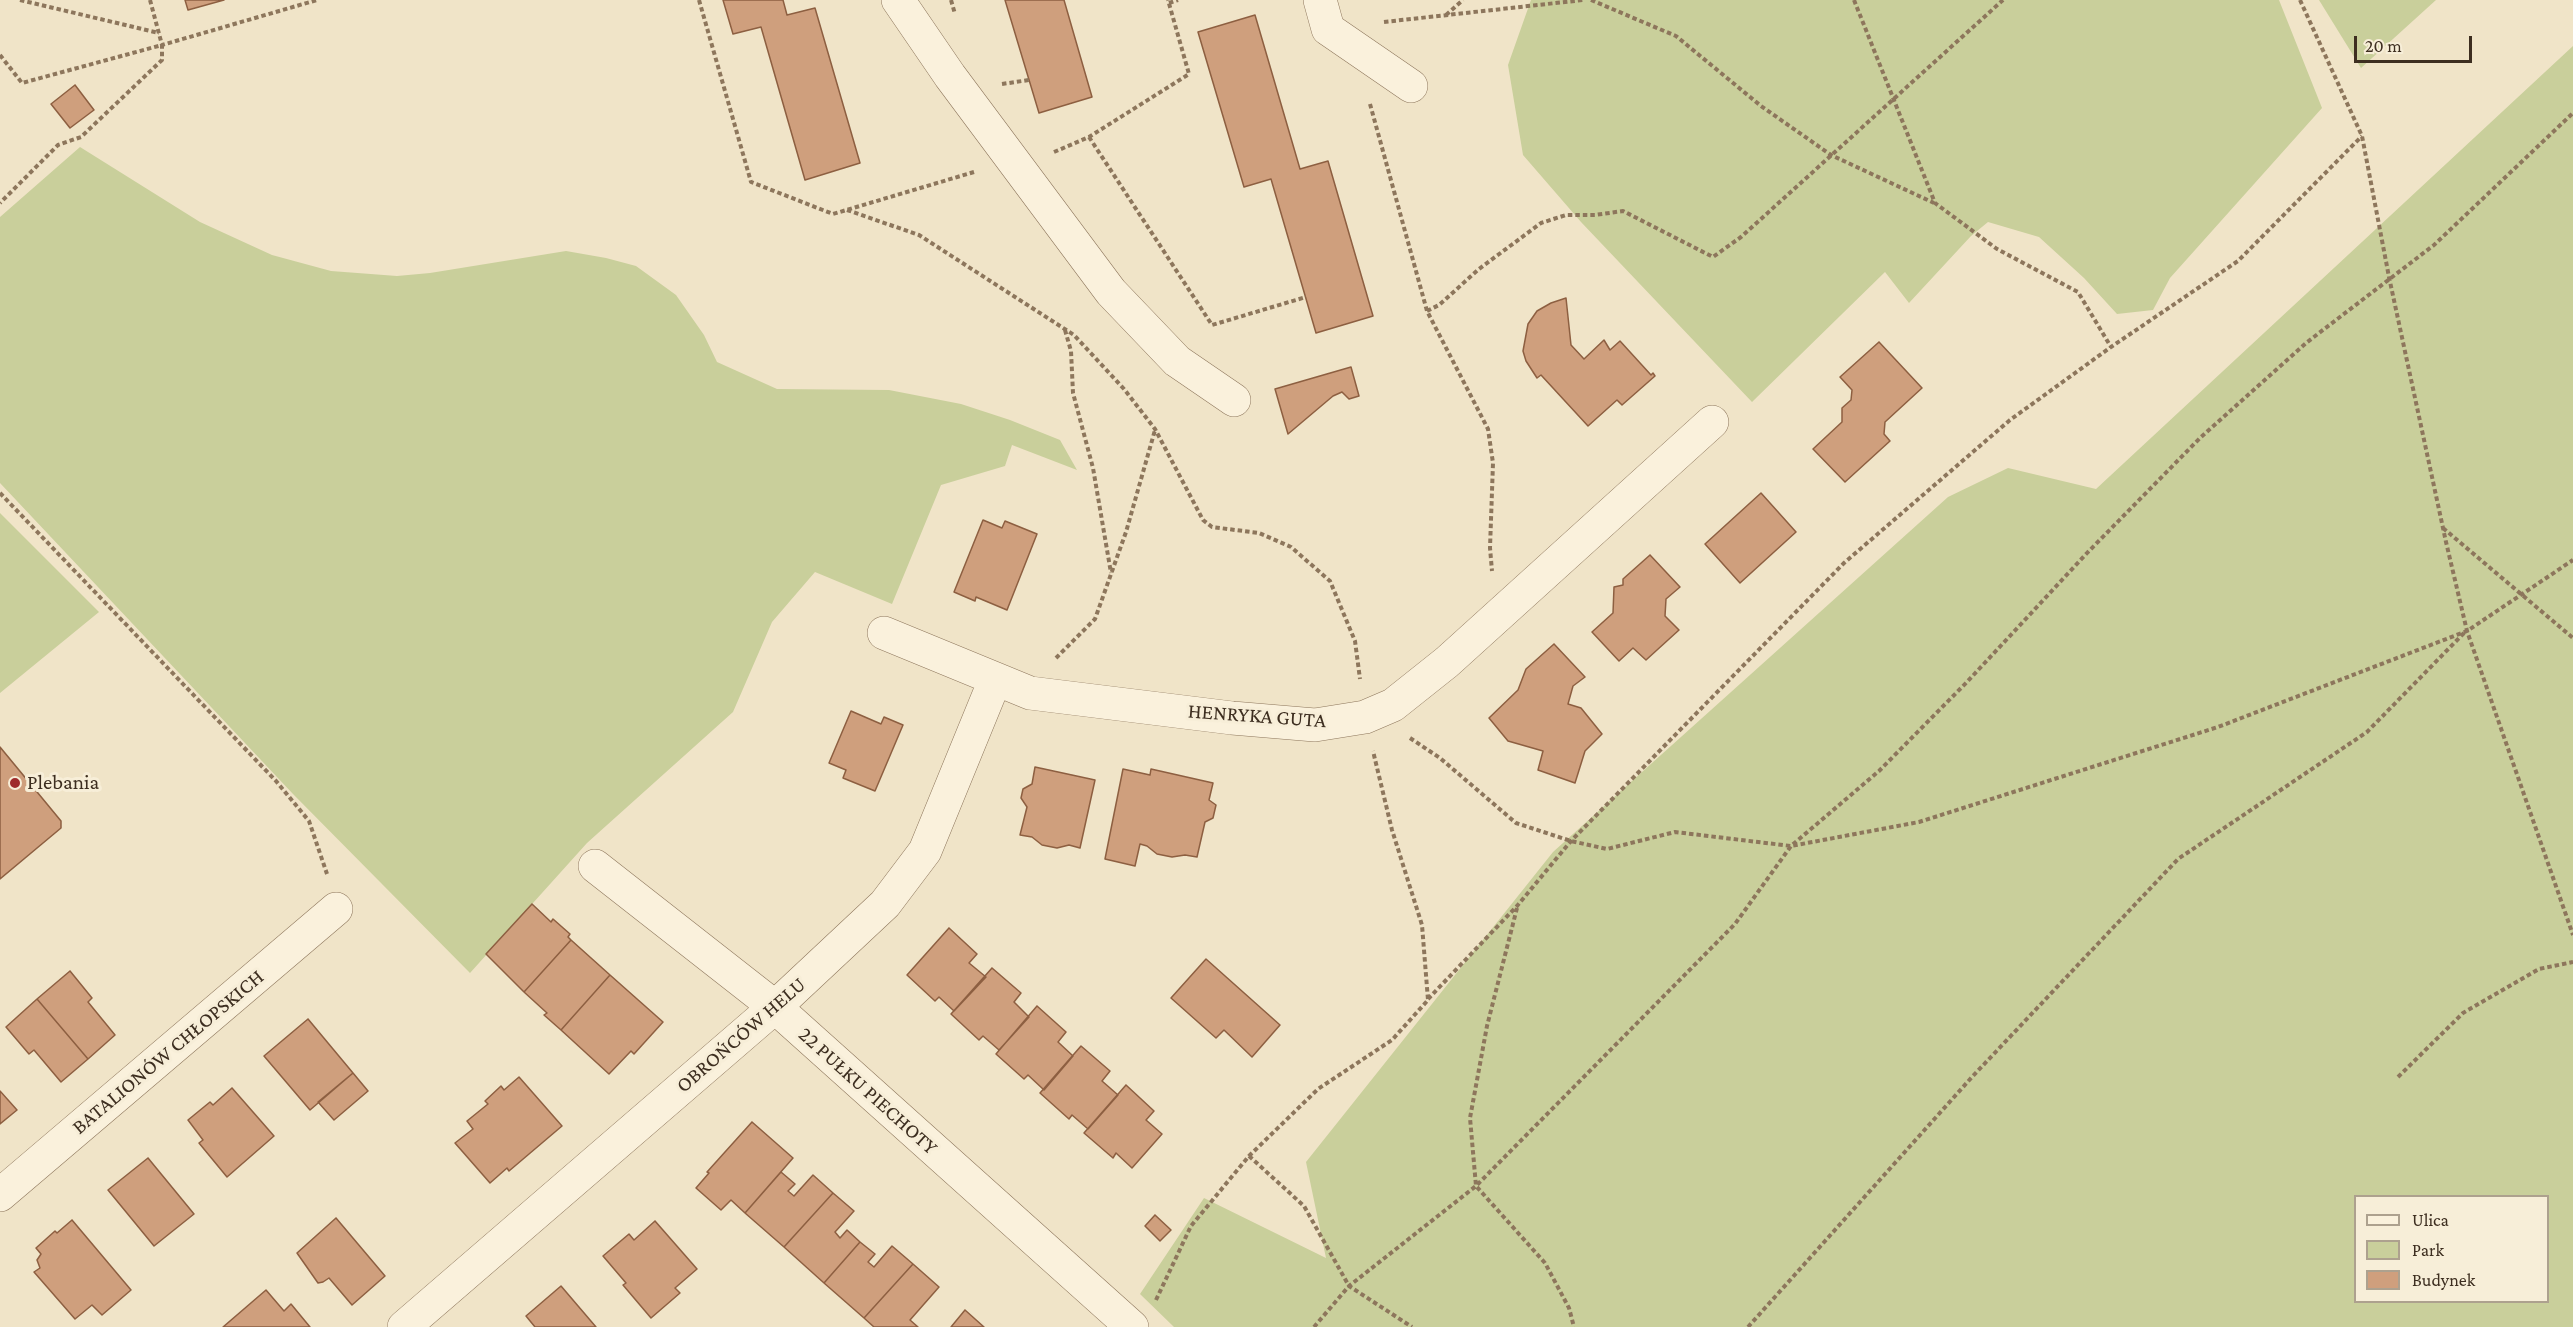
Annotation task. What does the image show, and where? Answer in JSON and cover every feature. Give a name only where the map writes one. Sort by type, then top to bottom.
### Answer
[{"type":"street","points":[[898,0],[950,76],[1111,292],[1177,361],[1234,400]]},
{"type":"street","points":[[1324,14],[1372,58],[1411,86]]},
{"type":"street","name":"HENRYKA GUTA","points":[[884,633],[1030,693],[1232,718],[1315,725],[1374,715],[1394,705],[1498,616],[1712,422]]},
{"type":"street","name":"OBROŃCÓW HELU","points":[[404,1327],[775,1008],[885,904],[925,851],[1008,685]]},
{"type":"street","name":"22 PUŁKU PIECHOTY","points":[[595,866],[775,1008],[1142,1316]]},
{"type":"street","name":"BATALIONÓW CHŁOPSKICH","points":[[0,1195],[336,909]]},
{"type":"path","points":[[20,0],[159,33]]},
{"type":"path","points":[[0,203],[58,145],[81,137],[162,60],[162,45],[150,0]]},
{"type":"path","points":[[0,55],[22,83],[28,82],[317,0]]},
{"type":"path","points":[[699,0],[751,182],[833,214],[1015,164],[1089,137],[1189,74],[1169,1],[1178,0]]},
{"type":"path","points":[[1446,15],[1463,0]]},
{"type":"path","points":[[1324,14],[1446,15],[1584,0]]},
{"type":"path","points":[[1591,0],[1676,36],[1761,106],[1831,155],[1935,203],[1997,249],[2078,292],[2111,346]]},
{"type":"path","points":[[1854,0],[1935,203]]},
{"type":"path","points":[[1427,311],[1439,306],[1479,269],[1541,223],[1566,215],[1595,215],[1623,211],[1713,257],[1741,237],[2003,0]]},
{"type":"path","points":[[2300,0],[2362,136],[2389,277],[2467,631],[2573,934]]},
{"type":"path","points":[[1372,58],[1370,105],[1427,311],[1488,429],[1493,463],[1490,548],[1498,616]]},
{"type":"path","points":[[1314,1327],[1350,1286],[1476,1186],[1736,924],[1791,846],[1880,771],[2200,438],[2306,343],[2389,277],[2434,245],[2573,113]]},
{"type":"path","points":[[1428,1000],[1517,906],[1571,841],[1844,563],[2010,420],[2111,346],[2238,261],[2362,136]]},
{"type":"path","points":[[1089,137],[1212,325],[1305,297]]},
{"type":"path","points":[[847,210],[919,235],[1065,329],[1124,389],[1155,429],[1126,532],[1095,619],[1008,685]]},
{"type":"path","points":[[1065,329],[1071,351],[1073,393],[1093,468],[1111,574]]},
{"type":"path","points":[[0,493],[276,781],[309,821],[336,909]]},
{"type":"path","points":[[2443,527],[2573,638]]},
{"type":"path","points":[[1748,1327],[1972,1077],[2178,859],[2367,732],[2467,631],[2573,560]]},
{"type":"path","points":[[1374,715],[1440,758],[1516,823],[1571,841],[1606,849],[1675,832],[1791,846],[1919,822],[2217,727],[2467,631]]},
{"type":"path","points":[[1517,906],[1487,1026],[1470,1118],[1476,1186],[1545,1263],[1569,1308],[1574,1327]]},
{"type":"path","points":[[2398,1077],[2463,1013],[2539,969],[2573,963]]},
{"type":"path","points":[[1142,1316],[1191,1226],[1249,1156],[1318,1089],[1392,1040]]},
{"type":"path","points":[[1249,1156],[1304,1206],[1350,1286],[1412,1327]]},
{"type":"green space","points":[[1531,0],[2279,0],[2322,108],[2170,278],[2153,310],[2117,314],[2084,278],[2039,237],[1988,222],[1971,236],[1909,303],[1885,272],[1752,402],[1581,222],[1523,155],[1508,65]]},
{"type":"green space","points":[[2319,0],[2436,0],[2361,68]]},
{"type":"green space","points":[[2573,46],[2573,1327],[1174,1327],[1140,1294],[1204,1198],[1326,1258],[1306,1162],[1553,852],[1948,497],[2008,468],[2096,489]]},
{"type":"green space","points":[[80,147],[200,222],[272,255],[331,271],[397,276],[430,273],[566,251],[636,266],[676,295],[704,335],[717,362],[777,389],[889,390],[961,404],[1060,440],[1077,470],[1012,445],[1005,466],[941,485],[892,604],[815,572],[772,622],[733,712],[587,843],[470,973],[293,794],[0,483],[0,217]]},
{"type":"green space","points":[[0,513],[99,612],[0,693]]},
{"type":"building","points":[[185,0],[224,0],[188,10]]},
{"type":"building","points":[[723,0],[783,0],[787,15],[815,8],[860,163],[805,180],[761,27],[733,34]]},
{"type":"building","points":[[1005,0],[1064,0],[1092,97],[1039,113]]},
{"type":"building","points":[[1255,15],[1300,169],[1328,161],[1373,316],[1316,333],[1271,179],[1244,187],[1198,32]]},
{"type":"building","points":[[75,85],[94,110],[70,128],[51,104]]},
{"type":"building","points":[[1566,298],[1571,345],[1584,359],[1604,340],[1610,350],[1620,341],[1651,375],[1653,373],[1655,376],[1622,405],[1617,400],[1588,426],[1541,375],[1537,378],[1526,361],[1523,351],[1528,324],[1537,311]]},
{"type":"building","points":[[1879,342],[1922,388],[1885,422],[1884,434],[1890,441],[1845,482],[1813,449],[1842,422],[1842,408],[1851,400],[1852,390],[1840,377]]},
{"type":"building","points":[[1351,367],[1359,396],[1349,399],[1342,392],[1333,396],[1288,434],[1275,389]]},
{"type":"building","points":[[1761,493],[1796,532],[1740,583],[1705,544]]},
{"type":"building","points":[[983,520],[1002,528],[1005,521],[1037,534],[1007,610],[976,597],[975,601],[954,592]]},
{"type":"building","points":[[1650,555],[1680,587],[1666,599],[1665,616],[1679,630],[1646,660],[1633,648],[1619,661],[1592,632],[1613,613],[1614,587],[1623,585],[1623,579]]},
{"type":"building","points":[[1554,644],[1585,677],[1573,686],[1568,704],[1581,708],[1602,734],[1585,751],[1575,783],[1538,770],[1543,751],[1508,741],[1489,718],[1518,690],[1526,669]]},
{"type":"building","points":[[851,711],[881,724],[884,717],[903,725],[875,791],[843,778],[846,770],[829,763]]},
{"type":"building","name":"Plebania","points":[[0,747],[61,821],[61,828],[0,879]]},
{"type":"building","points":[[1035,767],[1095,780],[1080,848],[1069,845],[1057,848],[1042,845],[1032,837],[1020,835],[1027,807],[1021,798],[1023,789],[1032,784]]},
{"type":"building","points":[[1123,769],[1150,775],[1151,769],[1213,783],[1209,800],[1216,805],[1213,818],[1205,822],[1197,857],[1185,855],[1172,857],[1157,854],[1147,846],[1140,844],[1135,866],[1105,859]]},
{"type":"building","points":[[532,904],[551,922],[553,919],[570,934],[568,937],[571,940],[524,992],[486,954]]},
{"type":"building","points":[[949,928],[977,954],[969,963],[986,977],[954,1011],[939,997],[935,1001],[907,975]]},
{"type":"building","points":[[571,940],[610,975],[561,1030],[544,1015],[547,1013],[524,992]]},
{"type":"building","points":[[1206,959],[1280,1025],[1252,1057],[1224,1030],[1216,1038],[1171,998]]},
{"type":"building","points":[[992,968],[1021,993],[1014,1002],[1029,1017],[999,1050],[983,1036],[979,1040],[951,1014]]},
{"type":"building","points":[[70,971],[92,998],[88,1002],[115,1035],[88,1059],[37,999]]},
{"type":"building","points":[[610,975],[663,1022],[634,1054],[631,1051],[609,1074],[561,1030]]},
{"type":"building","points":[[37,999],[88,1059],[61,1082],[34,1050],[29,1054],[6,1027]]},
{"type":"building","points":[[1037,1006],[1066,1032],[1058,1042],[1073,1056],[1044,1090],[1028,1075],[1024,1079],[996,1054]]},
{"type":"building","points":[[308,1019],[353,1073],[310,1110],[264,1056]]},
{"type":"building","points":[[1081,1046],[1110,1071],[1102,1081],[1118,1095],[1088,1129],[1072,1115],[1069,1119],[1040,1093]]},
{"type":"building","points":[[353,1073],[368,1091],[334,1120],[318,1102]]},
{"type":"building","points":[[519,1077],[562,1126],[509,1171],[507,1168],[490,1183],[455,1143],[473,1129],[467,1121],[488,1104],[485,1101],[501,1086],[504,1090]]},
{"type":"building","points":[[1126,1085],[1154,1111],[1146,1120],[1162,1134],[1132,1168],[1116,1153],[1113,1158],[1084,1133]]},
{"type":"building","points":[[232,1088],[274,1136],[227,1177],[199,1143],[203,1140],[188,1120],[210,1102],[213,1105]]},
{"type":"building","points":[[0,1091],[17,1110],[0,1124]]},
{"type":"building","points":[[752,1122],[793,1158],[745,1213],[731,1200],[721,1210],[696,1188],[709,1173],[707,1172]]},
{"type":"building","points":[[148,1158],[194,1214],[154,1246],[108,1190]]},
{"type":"building","points":[[781,1172],[795,1184],[788,1191],[794,1196],[813,1175],[833,1193],[784,1247],[745,1213]]},
{"type":"building","points":[[833,1193],[854,1211],[835,1232],[840,1238],[847,1230],[860,1242],[824,1283],[784,1247]]},
{"type":"building","points":[[1155,1215],[1171,1230],[1160,1241],[1145,1226]]},
{"type":"building","points":[[336,1218],[385,1276],[352,1305],[329,1278],[318,1283],[297,1253]]},
{"type":"building","points":[[72,1220],[131,1290],[102,1315],[92,1305],[75,1319],[34,1272],[40,1268],[37,1260],[41,1254],[36,1248]]},
{"type":"building","points":[[655,1221],[697,1269],[675,1288],[680,1293],[651,1318],[623,1285],[626,1283],[603,1256],[629,1234],[634,1240]]},
{"type":"building","points":[[860,1242],[875,1254],[868,1262],[874,1267],[892,1246],[913,1264],[864,1318],[824,1283]]},
{"type":"building","points":[[913,1264],[939,1287],[910,1320],[918,1327],[874,1327],[864,1318]]},
{"type":"building","points":[[561,1286],[596,1327],[535,1327],[526,1316]]},
{"type":"building","points":[[266,1290],[284,1311],[291,1304],[310,1327],[223,1327]]},
{"type":"building","points":[[965,1310],[984,1327],[951,1327]]},
{"type":"place","name":"Plebania","points":[[15,783]]}]
